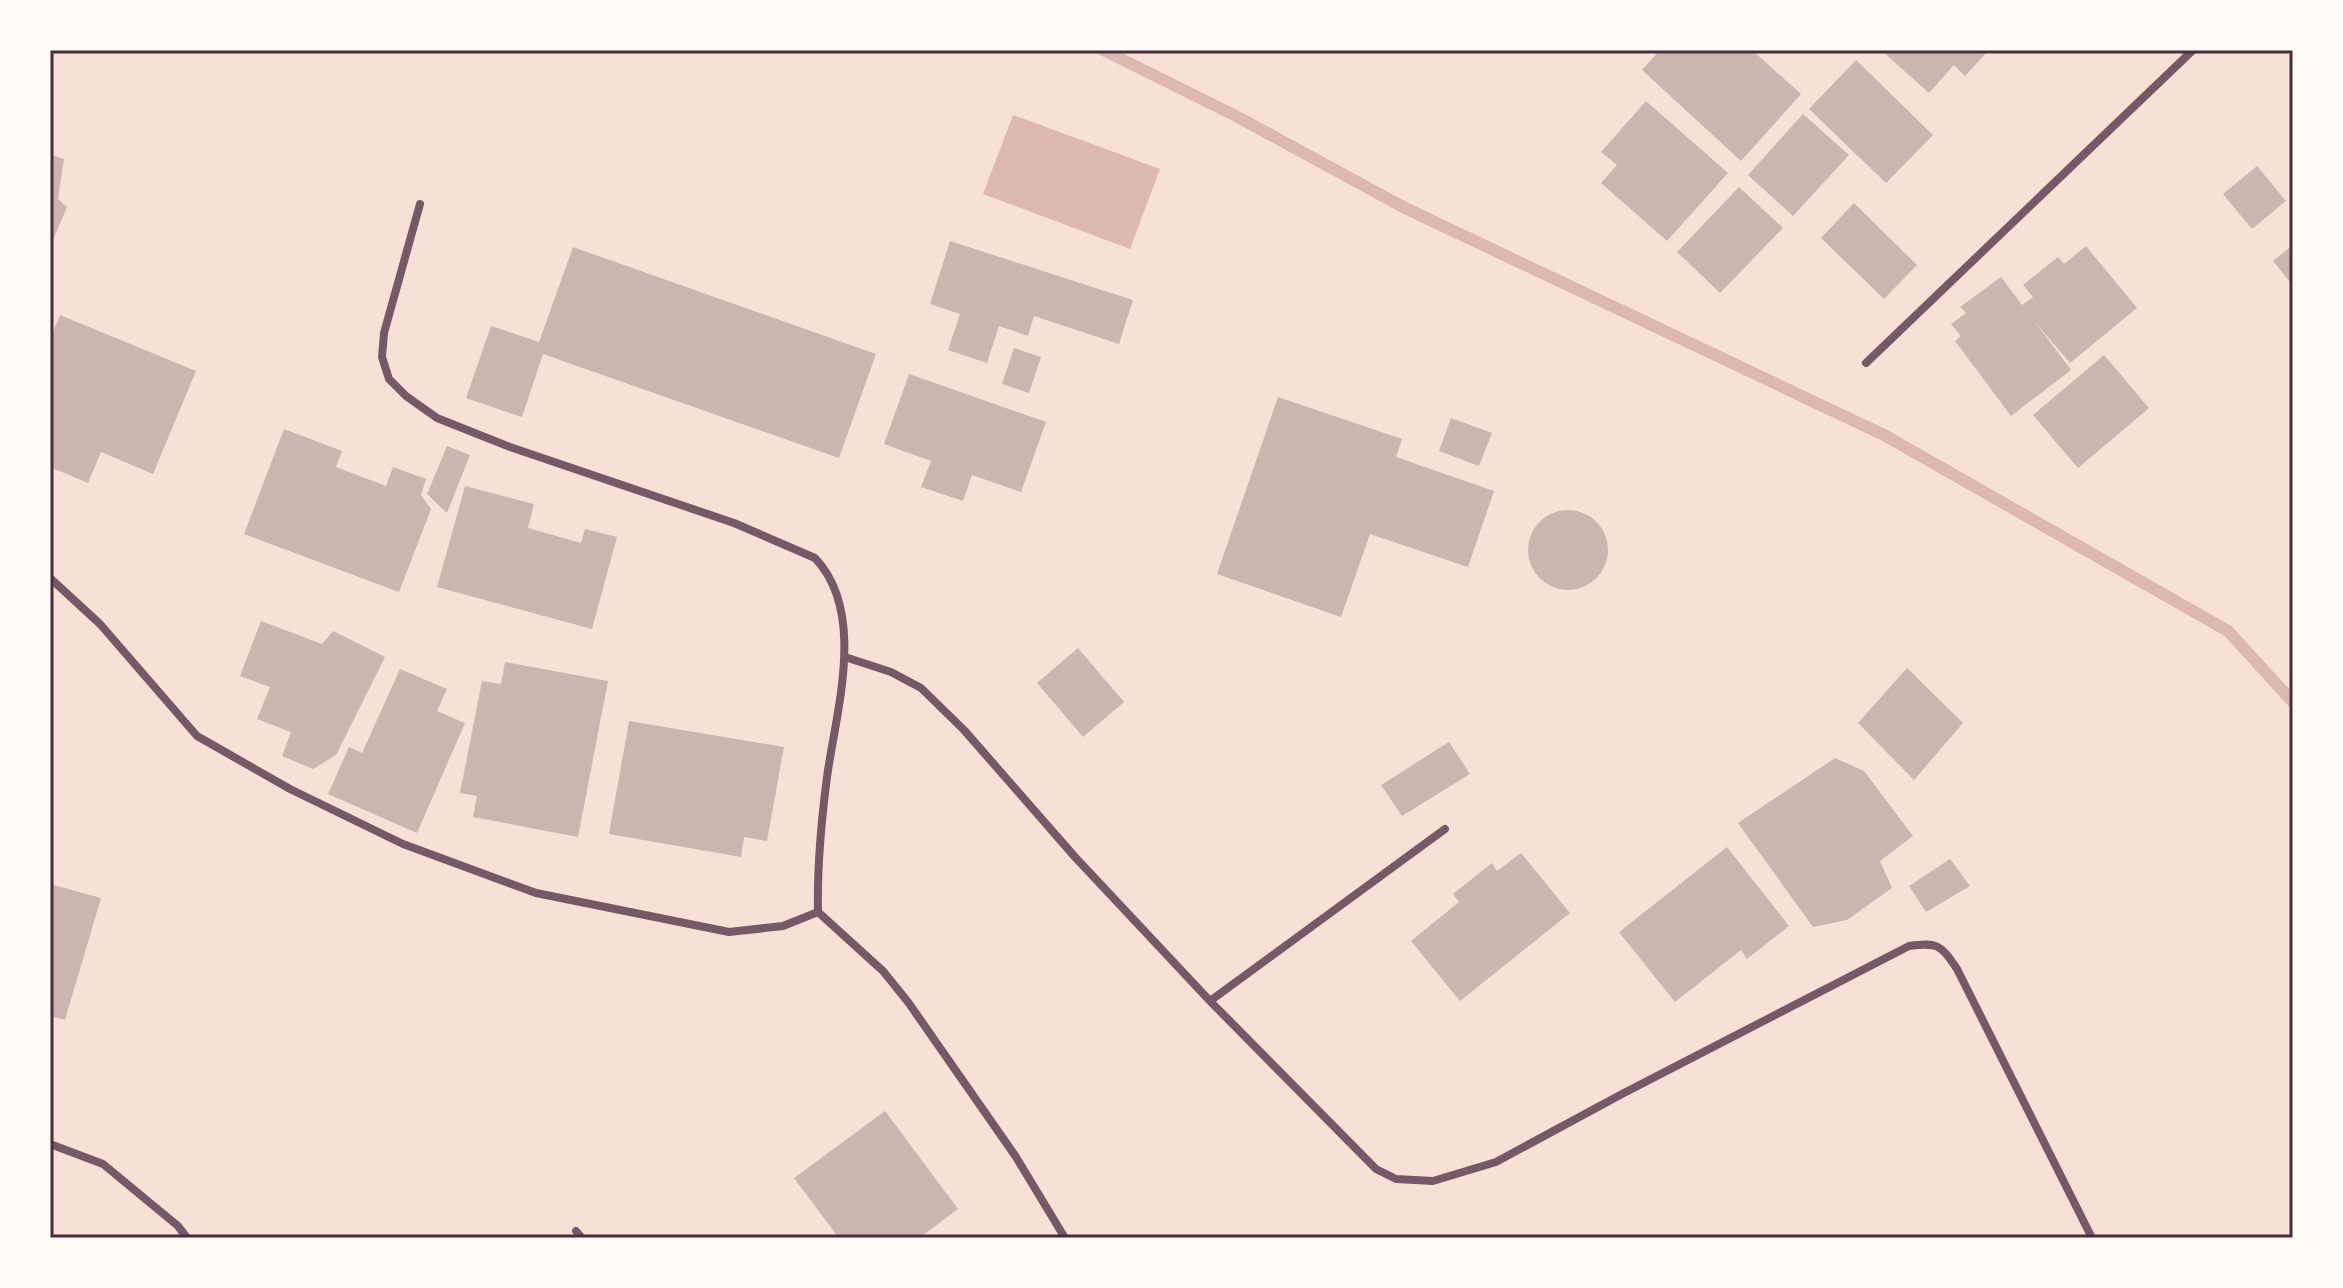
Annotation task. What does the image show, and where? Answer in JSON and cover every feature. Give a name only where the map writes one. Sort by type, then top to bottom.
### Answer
[{"type":"street","points":[[1866,363],[2193,50]]},
{"type":"street","points":[[420,204],[384,333],[382,357],[389,379],[406,396],[437,418],[510,447],[734,523],[815,558],[825,568],[836,591],[845,657],[817,862],[818,912],[883,971],[908,1002],[1016,1157],[1065,1238]]},
{"type":"street","points":[[50,578],[117,642],[158,689],[178,718],[197,736],[290,789],[403,844],[536,893],[729,932],[783,926],[818,912]]},
{"type":"street","points":[[845,657],[891,672],[921,688],[964,730],[1075,857],[1210,1001],[1376,1169],[1396,1179],[1433,1181],[1496,1162],[1909,946],[1930,943],[1943,949],[1957,969],[2092,1238]]},
{"type":"street","points":[[1210,1001],[1445,829]]},
{"type":"street","points":[[50,1144],[103,1164],[178,1226],[187,1238]]},
{"type":"shaded area","points":[[1013,115],[1160,169],[1130,249],[983,194]]},
{"type":"building","points":[[1660,50],[1752,50],[1801,94],[1741,161],[1642,70]]},
{"type":"building","points":[[1881,50],[1989,50],[1965,76],[1954,65],[1929,93]]},
{"type":"building","points":[[1856,60],[1933,135],[1886,183],[1809,109]]},
{"type":"building","points":[[1646,101],[1728,173],[1667,241],[1601,183],[1617,165],[1601,152]]},
{"type":"building","points":[[1803,114],[1849,155],[1793,216],[1748,175]]},
{"type":"building","points":[[50,154],[64,159],[58,199],[67,207],[50,247]]},
{"type":"building","points":[[2257,166],[2286,201],[2252,229],[2223,194]]},
{"type":"building","points":[[1739,187],[1783,228],[1720,293],[1677,252]]},
{"type":"building","points":[[1854,203],[1917,265],[1884,299],[1821,238]]},
{"type":"building","points":[[950,241],[1133,300],[1119,344],[1034,316],[1028,336],[999,326],[987,363],[948,350],[960,314],[930,304]]},
{"type":"building","points":[[2293,245],[2293,286],[2273,261]]},
{"type":"building","points":[[2086,246],[2137,308],[2070,363],[2035,322],[2071,370],[2011,416],[1955,341],[1961,336],[1951,324],[1966,313],[1960,307],[2001,277],[2022,305],[2033,297],[2023,285],[2058,257],[2064,264]]},
{"type":"building","points":[[573,247],[876,354],[839,458],[543,354],[522,417],[466,398],[491,326],[539,342]]},
{"type":"building","points":[[60,315],[196,371],[153,474],[101,452],[88,483],[50,467],[50,339]]},
{"type":"building","points":[[1014,348],[1041,357],[1029,393],[1002,384]]},
{"type":"building","points":[[2104,355],[2149,408],[2078,468],[2033,415]]},
{"type":"building","points":[[909,374],[1046,422],[1021,492],[972,475],[963,501],[921,487],[931,461],[884,444]]},
{"type":"building","points":[[1278,397],[1402,439],[1396,457],[1494,491],[1468,567],[1370,534],[1341,617],[1217,574]]},
{"type":"building","points":[[1451,418],[1492,433],[1479,466],[1439,451]]},
{"type":"building","points":[[284,429],[342,451],[336,467],[386,486],[393,467],[426,479],[421,495],[431,509],[399,592],[244,534]]},
{"type":"building","points":[[447,446],[470,455],[447,513],[427,494]]},
{"type":"building","points":[[465,486],[534,504],[528,528],[581,543],[585,529],[617,537],[592,629],[437,587]]},
{"type":"building","points":[[1568,510],[1583,513],[1596,522],[1605,535],[1608,550],[1605,565],[1596,578],[1583,587],[1568,590],[1553,587],[1540,578],[1531,565],[1528,550],[1531,535],[1540,522],[1553,513]]},
{"type":"building","points":[[261,621],[322,644],[333,631],[385,657],[336,755],[313,769],[282,756],[291,732],[257,719],[270,687],[240,676]]},
{"type":"building","points":[[1078,648],[1124,702],[1083,737],[1037,683]]},
{"type":"building","points":[[505,662],[608,681],[578,837],[473,817],[477,796],[460,793],[482,681],[501,684]]},
{"type":"building","points":[[1907,668],[1963,723],[1914,780],[1858,723]]},
{"type":"building","points":[[400,669],[447,689],[437,711],[465,723],[417,833],[328,794],[349,747],[362,753]]},
{"type":"building","points":[[629,721],[784,747],[767,841],[744,837],[741,857],[609,834]]},
{"type":"building","points":[[1449,742],[1470,774],[1402,816],[1381,785]]},
{"type":"building","points":[[1835,758],[1864,771],[1913,836],[1880,861],[1892,888],[1847,920],[1813,927],[1738,823]]},
{"type":"building","points":[[1727,847],[1789,926],[1747,959],[1741,950],[1675,1002],[1619,932]]},
{"type":"building","points":[[1521,853],[1570,913],[1460,1001],[1411,941],[1459,902],[1453,894],[1492,863],[1497,871]]},
{"type":"building","points":[[1950,859],[1970,886],[1926,912],[1909,886]]},
{"type":"building","points":[[50,884],[101,898],[65,1020],[50,1016]]},
{"type":"building","points":[[885,1111],[958,1209],[919,1238],[839,1238],[794,1178]]},
{"type":"waterway","points":[[1103,50],[1236,116],[1405,208],[1884,435],[2228,631],[2293,702]]}]
